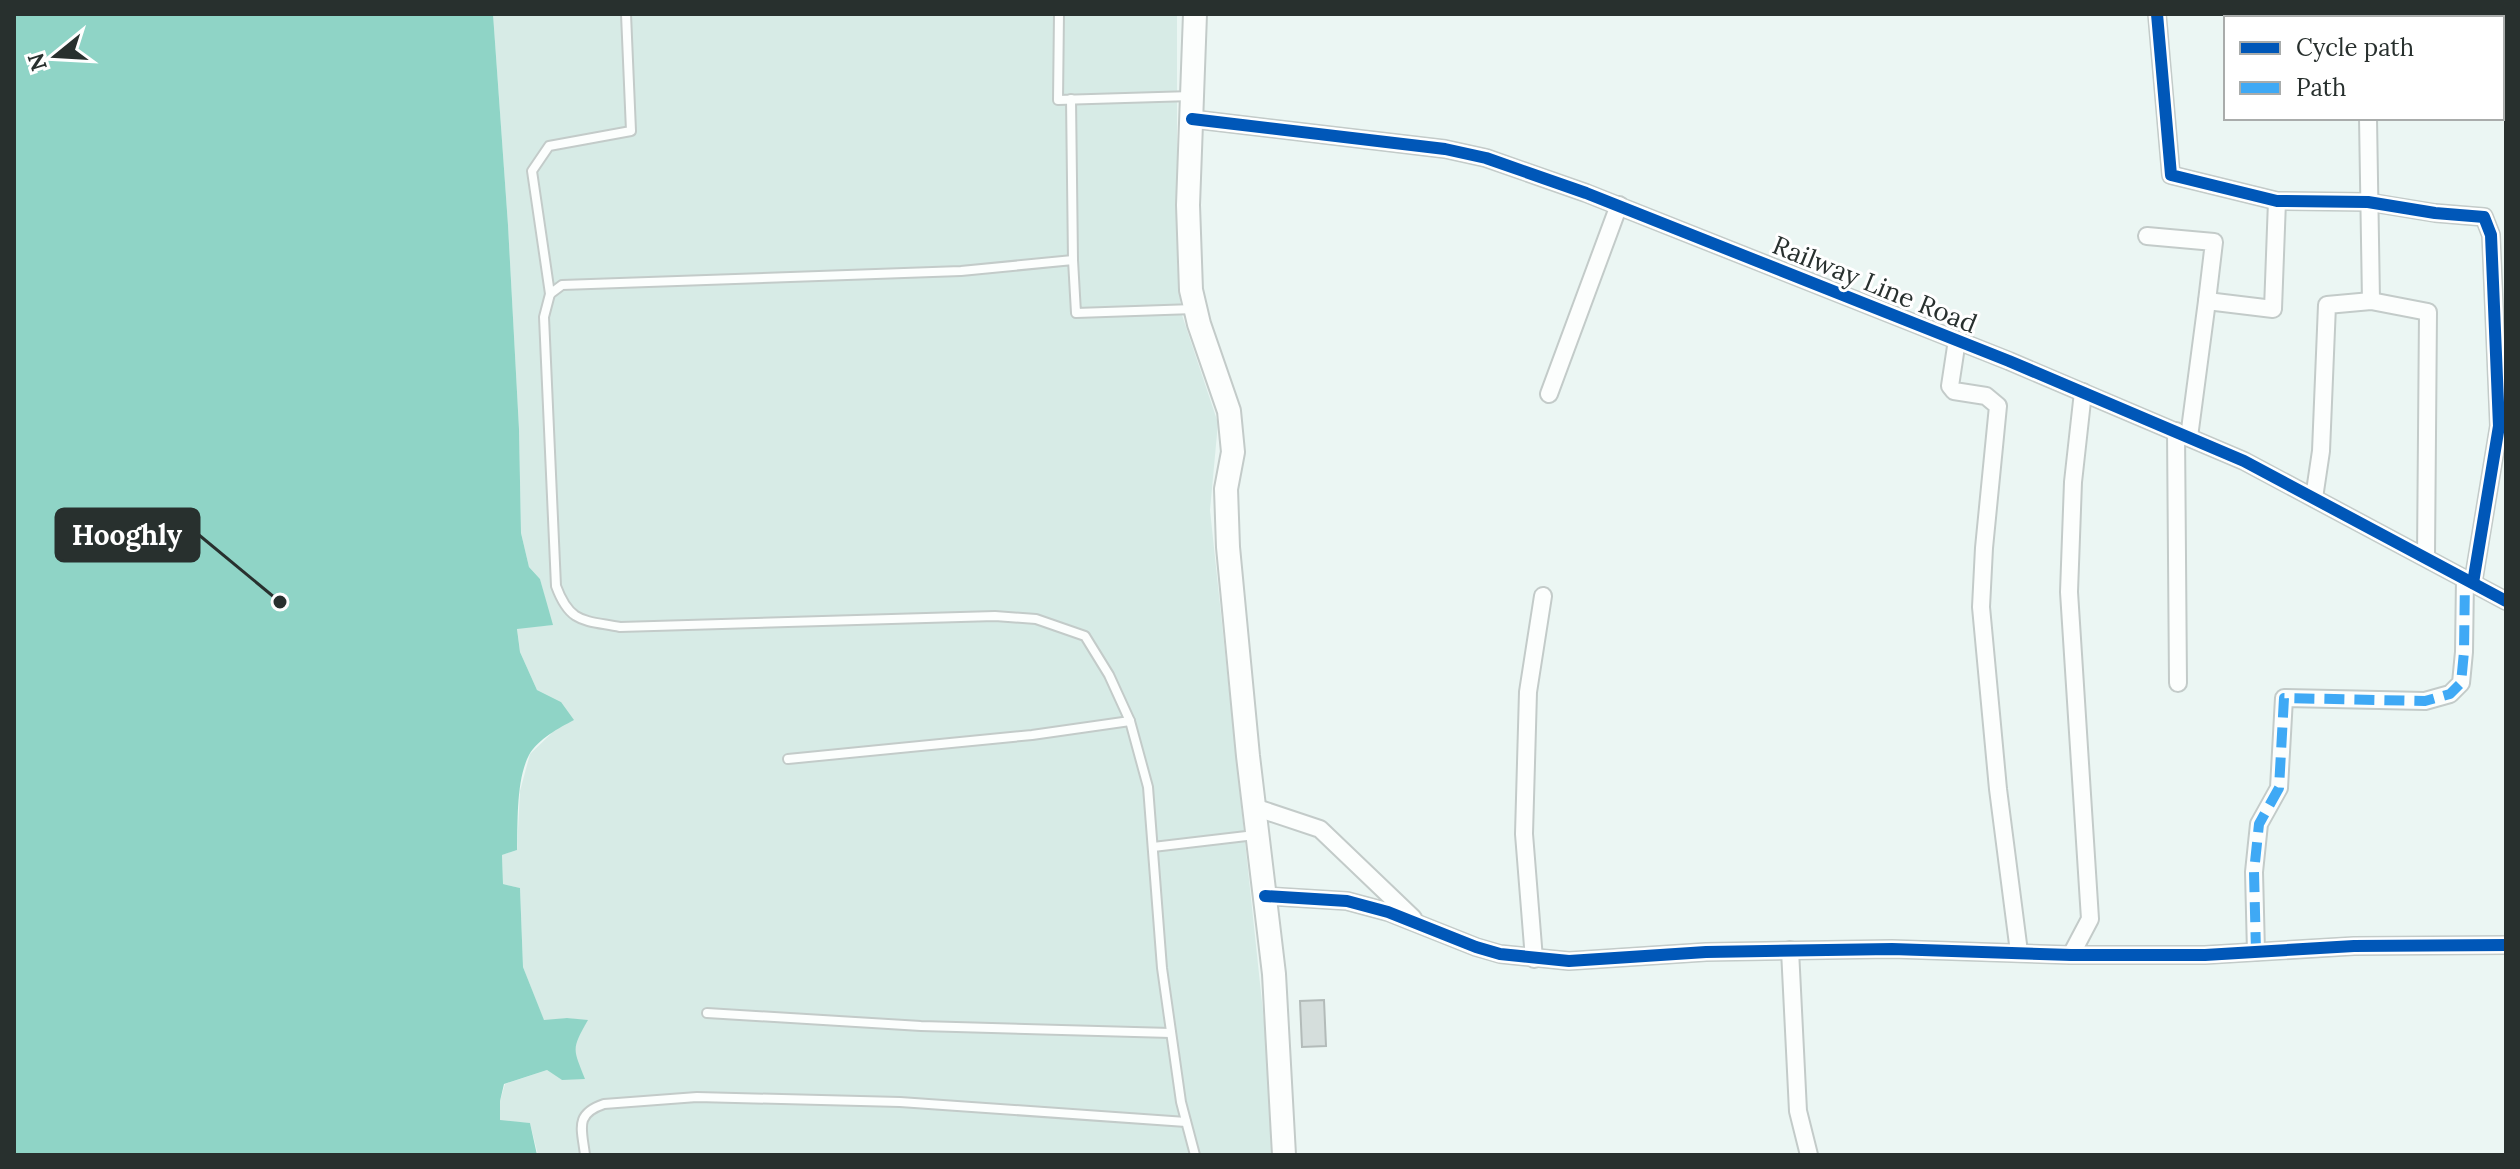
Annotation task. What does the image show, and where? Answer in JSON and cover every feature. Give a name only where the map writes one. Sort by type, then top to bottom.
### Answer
[{"type":"street","points":[[1195,14],[1188,205],[1191,290],[1229,411],[1233,452],[1226,489],[1228,547],[1274,974],[1284,1155]]},
{"type":"street","points":[[2157,14],[2171,175],[2277,201],[2368,202],[2484,217],[2491,235],[2499,426],[2469,580],[2461,683],[2450,694],[2425,701],[2284,698],[2279,788],[2259,824],[2254,872],[2256,952]]},
{"type":"street","name":"Railway Line Road","points":[[1192,119],[1384,140],[1473,155],[1619,205],[1957,340],[2244,461],[2506,601]]},
{"type":"street","points":[[2368,120],[2371,301]]},
{"type":"street","points":[[2207,301],[2273,309],[2277,201]]},
{"type":"street","points":[[1549,394],[1619,205]]},
{"type":"street","points":[[2147,236],[2214,242],[2207,301],[2183,434],[2178,683]]},
{"type":"street","points":[[2314,498],[2321,451],[2327,305],[2371,301],[2428,312],[2426,556]]},
{"type":"street","points":[[1957,340],[1950,386],[1954,391],[1986,396],[1998,406],[1981,607],[1998,789],[2019,952]]},
{"type":"street","points":[[2071,955],[2090,919],[2069,592],[2073,482],[2083,392]]},
{"type":"street","points":[[1534,959],[1524,834],[1528,692],[1543,596]]},
{"type":"street","points":[[1254,807],[1320,829],[1421,927]]},
{"type":"street","points":[[1265,896],[1347,901],[1388,912],[1476,947],[1534,959],[1569,961],[1790,950],[2205,955],[2354,946],[2506,945]]},
{"type":"street","points":[[1790,950],[1798,1111],[1809,1155]]},
{"type":"lane","points":[[626,14],[631,131],[549,146],[532,171],[550,294],[544,317],[556,586],[563,606],[572,615],[620,627],[995,616],[1036,619],[1085,636],[1109,675],[1130,721],[1148,787],[1162,968],[1186,1122],[1195,1155]]},
{"type":"lane","points":[[1059,14],[1058,100],[1193,96]]},
{"type":"lane","points":[[1071,99],[1076,313],[1195,309]]},
{"type":"lane","points":[[550,294],[562,285],[961,271],[1073,260]]},
{"type":"lane","points":[[788,759],[1032,735],[1130,721]]},
{"type":"lane","points":[[1153,847],[1258,835]]},
{"type":"lane","points":[[707,1013],[921,1026],[1171,1033]]},
{"type":"lane","points":[[585,1155],[582,1124],[585,1114],[592,1108],[604,1104],[697,1097],[900,1102],[1186,1122]]},
{"type":"shaded area","points":[[14,14],[493,14],[508,225],[521,533],[529,567],[540,579],[553,625],[517,629],[520,652],[537,690],[561,702],[574,720],[543,739],[529,755],[520,789],[517,850],[502,855],[503,884],[520,888],[523,967],[544,1020],[588,1020],[576,1044],[585,1079],[562,1080],[547,1070],[504,1084],[500,1120],[530,1123],[537,1155],[14,1155]]},
{"type":"shaded area","points":[[493,14],[1177,14],[1177,258],[1181,312],[1218,423],[1210,510],[1268,1059],[1271,1155],[538,1155],[530,1123],[500,1121],[500,1101],[505,1084],[547,1070],[562,1080],[574,1052],[574,1043],[587,1021],[567,1018],[544,1021],[523,967],[520,888],[503,884],[502,855],[517,850],[520,791],[530,754],[554,731],[561,702],[537,690],[520,652],[517,628],[552,625],[540,579],[529,567],[521,533],[508,225]]},
{"type":"building","points":[[1324,1000],[1326,1046],[1302,1047],[1300,1001]]},
{"type":"marked path","points":[[2256,952],[2254,872],[2259,824],[2279,788],[2284,698],[2425,701],[2450,694],[2461,683],[2465,578]]},
{"type":"cycle path","points":[[2157,14],[2171,175],[2277,201],[2368,202],[2484,217],[2491,235],[2499,426],[2473,583]]},
{"type":"cycle path","points":[[1192,119],[1445,149],[1486,158],[1586,193],[2009,361],[2244,461],[2506,601]]},
{"type":"cycle path","points":[[1265,896],[1347,901],[1388,912],[1500,954],[1569,961],[1706,952],[1892,949],[2071,955],[2205,955],[2354,946],[2506,945]]},
{"type":"place","name":"Hooghly","points":[[280,602]]}]
